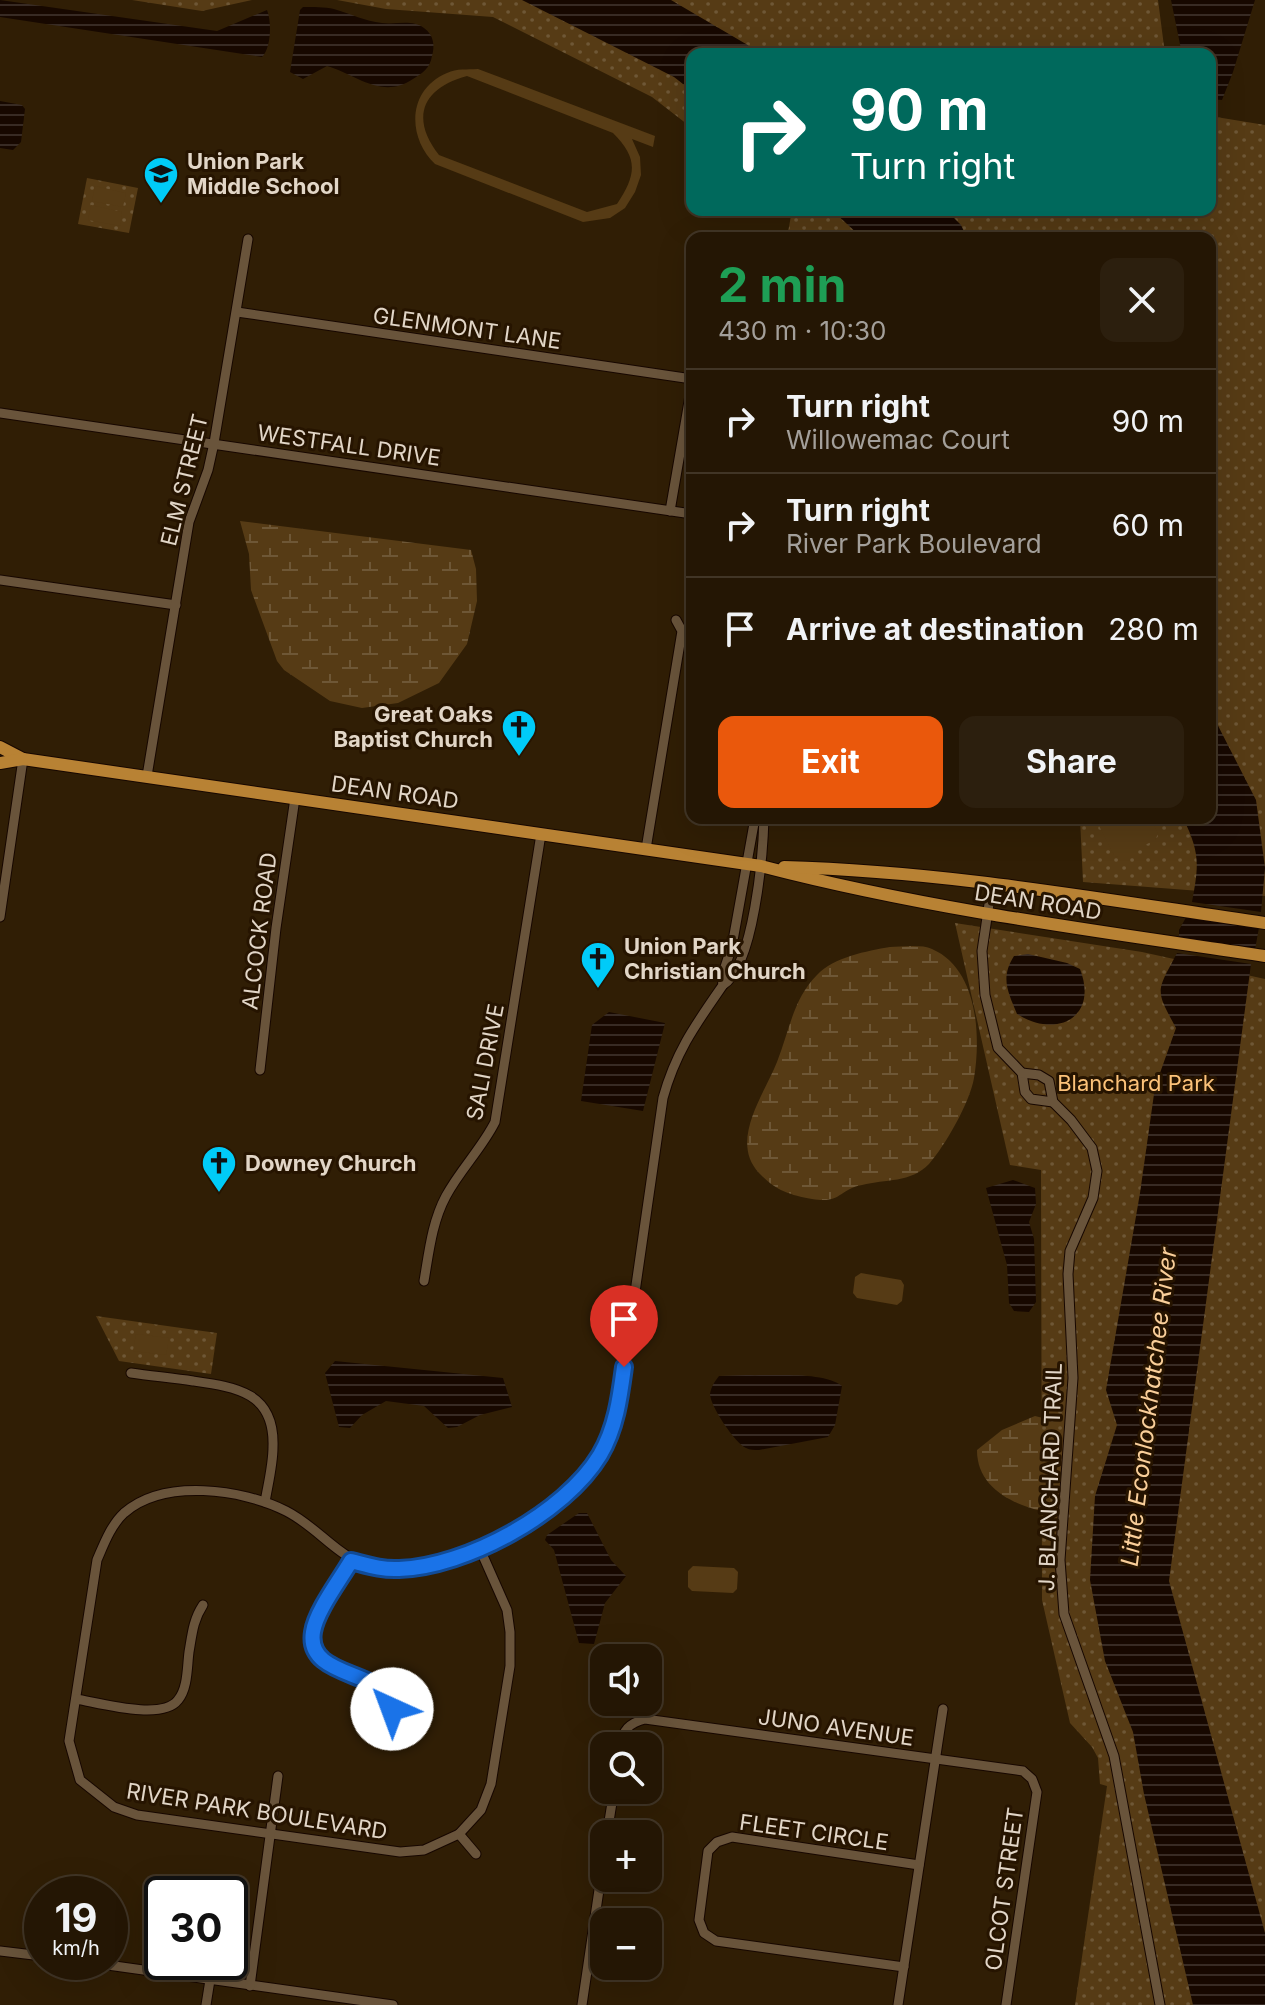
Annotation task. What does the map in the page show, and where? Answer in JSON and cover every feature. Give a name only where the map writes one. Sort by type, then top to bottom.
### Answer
[{"type":"main road","name":"DEAN ROAD","points":[[0,747],[23,759]]},
{"type":"main road","name":"DEAN ROAD","points":[[0,763],[23,759],[761,866],[832,868],[992,884],[1265,923]]},
{"type":"main road","name":"DEAN ROAD","points":[[761,866],[830,884],[987,914],[1265,956]]},
{"type":"street","name":"ELM STREET","points":[[147,776],[189,522],[208,470],[214,443],[248,239]]},
{"type":"street","name":"GLENMONT LANE","points":[[237,312],[686,381]]},
{"type":"street","name":"WESTFALL DRIVE","points":[[0,413],[686,513]]},
{"type":"street","points":[[670,511],[686,417]]},
{"type":"street","points":[[0,580],[176,605]]},
{"type":"street","points":[[646,849],[682,631],[676,620]]},
{"type":"street","points":[[0,917],[23,759]]},
{"type":"street","name":"ALCOCK ROAD","points":[[260,1070],[295,798]]},
{"type":"street","name":"RIVER PARK BOULEVARD","points":[[723,985],[722,976],[732,946],[754,824]]},
{"type":"street","name":"RIVER PARK BOULEVARD","points":[[480,1549],[507,1610],[510,1666],[491,1784],[481,1810],[459,1834],[424,1850],[400,1852],[270,1834],[137,1815],[114,1807],[80,1780],[69,1741],[97,1560],[108,1534],[123,1514],[144,1500],[163,1492],[191,1489],[265,1502],[287,1511],[308,1525],[351,1561],[379,1569],[401,1569],[428,1566],[480,1549],[523,1525],[576,1485],[600,1454],[613,1427],[620,1396],[663,1098],[682,1044],[723,985],[732,979],[746,946],[761,866],[764,824]]},
{"type":"street","name":"SALI DRIVE","points":[[424,1281],[439,1211],[495,1122],[541,834]]},
{"type":"street","name":"J. BLANCHARD TRAIL","points":[[992,884],[982,951],[985,995],[998,1048],[1022,1073],[1025,1092],[1031,1099],[1053,1102]]},
{"type":"street","name":"J. BLANCHARD TRAIL","points":[[1022,1073],[1044,1077],[1051,1087],[1053,1102],[1092,1148],[1097,1171],[1093,1198],[1070,1251],[1068,1274],[1073,1378],[1060,1560],[1064,1614],[1114,1756],[1160,2005]]},
{"type":"street","points":[[131,1373],[226,1385],[242,1389],[254,1397],[266,1410],[273,1437],[265,1502]]},
{"type":"street","points":[[351,1561],[316,1622],[312,1636],[316,1652],[326,1663],[377,1686],[388,1696],[392,1709],[388,1730]]},
{"type":"street","points":[[76,1699],[151,1711],[165,1710],[178,1701],[184,1688],[195,1617],[203,1605]]},
{"type":"street","points":[[898,2005],[943,1709]]},
{"type":"street","name":"JUNO AVENUE","points":[[625,1732],[633,1722],[645,1719],[1023,1771],[1032,1779]]},
{"type":"street","points":[[250,1986],[278,1776]]},
{"type":"street","name":"OLCOT STREET","points":[[1006,2005],[1037,1792],[1032,1779]]},
{"type":"street","points":[[459,1834],[476,1854]]},
{"type":"street","name":"FLEET CIRCLE","points":[[904,1967],[716,1941],[704,1933],[699,1920],[708,1851],[717,1842],[732,1837],[919,1865]]},
{"type":"street","points":[[582,2005],[599,1892]]},
{"type":"street","points":[[0,1951],[24,1954]]},
{"type":"street","points":[[206,2005],[210,1980],[393,2005]]},
{"type":"green space","points":[[132,0],[252,0],[202,11]]},
{"type":"green space","points":[[337,0],[1158,0],[1164,48],[686,48],[686,123],[652,97],[493,17],[386,9]]},
{"type":"green space","points":[[478,69],[655,136],[653,147],[632,139],[640,157],[641,175],[625,208],[610,218],[583,222],[435,164],[419,141],[416,128],[418,102],[434,81],[451,71]],"holes":[[[467,76],[613,133],[631,159],[631,175],[617,204],[587,212],[439,155],[430,141],[423,117],[425,106],[440,88]]]},
{"type":"green space","points":[[1216,117],[1265,125],[1265,896],[1083,882],[1080,824],[1216,824],[1216,232],[788,232],[791,216],[1216,216]]},
{"type":"green space","points":[[87,178],[138,188],[129,233],[78,224]]},
{"type":"green space","points":[[95,186],[126,193],[123,207],[92,201]]},
{"type":"green space","points":[[91,205],[122,212],[120,226],[88,220]]},
{"type":"green space","points":[[240,521],[471,550],[476,569],[477,601],[467,644],[439,683],[398,703],[362,708],[330,701],[284,670],[277,661],[251,590],[249,554]]},
{"type":"green space","points":[[1098,824],[1154,824],[1158,834],[1155,840],[1119,858],[1114,855]]},
{"type":"green space","name":"Blanchard Park","points":[[955,923],[1142,952],[1265,979],[1265,2005],[1075,2005],[1107,1786],[1100,1784],[1098,1758],[1092,1747],[1070,1723],[1042,1600],[1041,1170],[1010,1165]]},
{"type":"green space","points":[[890,947],[927,947],[947,959],[959,972],[973,1005],[976,1024],[976,1061],[968,1099],[935,1156],[914,1174],[854,1187],[829,1200],[796,1196],[783,1191],[765,1179],[751,1160],[747,1147],[748,1133],[797,1005],[809,984],[832,964]]},
{"type":"green space","points":[[861,1273],[901,1280],[904,1285],[902,1301],[897,1305],[857,1298],[853,1293],[855,1277]]},
{"type":"green space","points":[[96,1316],[217,1333],[211,1374],[119,1361]]},
{"type":"green space","points":[[136,1334],[169,1338],[166,1355],[133,1351]]},
{"type":"green space","points":[[1035,1416],[1047,1419],[1045,1508],[1041,1511],[997,1491],[982,1474],[977,1450],[1002,1430]]},
{"type":"green space","points":[[693,1566],[734,1568],[738,1572],[737,1589],[733,1593],[692,1591],[688,1587],[688,1571]]},
{"type":"water","points":[[0,0],[217,31],[267,10],[269,41],[262,57],[0,17]]},
{"type":"water","points":[[522,0],[671,0],[753,48],[686,48],[686,86],[674,77]]},
{"type":"water","points":[[1171,0],[1255,0],[1222,100],[1216,100],[1216,48],[1181,48]]},
{"type":"water","points":[[303,7],[334,9],[376,22],[419,25],[433,41],[430,64],[413,79],[391,87],[370,84],[327,66],[303,79],[290,72]]},
{"type":"water","points":[[0,101],[22,105],[25,109],[21,142],[13,150],[0,148]]},
{"type":"water","points":[[838,216],[952,216],[964,232],[856,232]]},
{"type":"water","points":[[1216,722],[1256,800],[1265,868],[1261,912],[1192,902],[1196,878],[1193,840],[1186,824],[1216,824]]},
{"type":"water","points":[[1189,912],[1260,922],[1254,955],[1179,944],[1179,930]]},
{"type":"water","name":"Little Econlockhatchee River","points":[[1177,953],[1251,964],[1169,1581],[1265,1933],[1265,2005],[1193,2005],[1144,1794],[1133,1732],[1105,1661],[1090,1580],[1095,1496],[1117,1425],[1106,1390],[1155,1087],[1176,1028],[1164,1005],[1161,991]]},
{"type":"water","points":[[1028,954],[1080,969],[1084,1000],[1079,1011],[1070,1019],[1059,1024],[1046,1024],[1017,1014],[1008,992],[1007,971],[1014,956]]},
{"type":"water","points":[[609,1012],[665,1023],[643,1111],[581,1101],[592,1025]]},
{"type":"water","points":[[1013,1180],[1035,1188],[1036,1204],[1029,1222],[1034,1239],[1036,1302],[1029,1312],[1014,1311],[1009,1303],[1007,1265],[986,1188]]},
{"type":"water","points":[[335,1361],[503,1378],[512,1407],[448,1428],[424,1406],[386,1401],[362,1415],[350,1428],[339,1427],[325,1373]]},
{"type":"water","points":[[719,1376],[823,1378],[842,1386],[835,1425],[828,1437],[759,1450],[741,1445],[718,1415],[711,1400],[713,1384]]},
{"type":"water","points":[[579,1513],[587,1513],[611,1560],[626,1576],[605,1603],[594,1644],[579,1643],[554,1550],[545,1540],[547,1535]]},
{"type":"place","name":"Union Park Middle School","points":[[161,205]]},
{"type":"place","name":"Great Oaks Baptist Church","points":[[519,758]]},
{"type":"place","name":"Union Park Christian Church","points":[[598,990]]},
{"type":"place","name":"Downey Church","points":[[219,1194]]},
{"type":"route","points":[[392,1709],[388,1696],[377,1686],[326,1663],[316,1652],[312,1636],[316,1622],[351,1561],[379,1569],[428,1566],[480,1549],[560,1500],[583,1478],[600,1454],[613,1427],[624,1367]]}]
